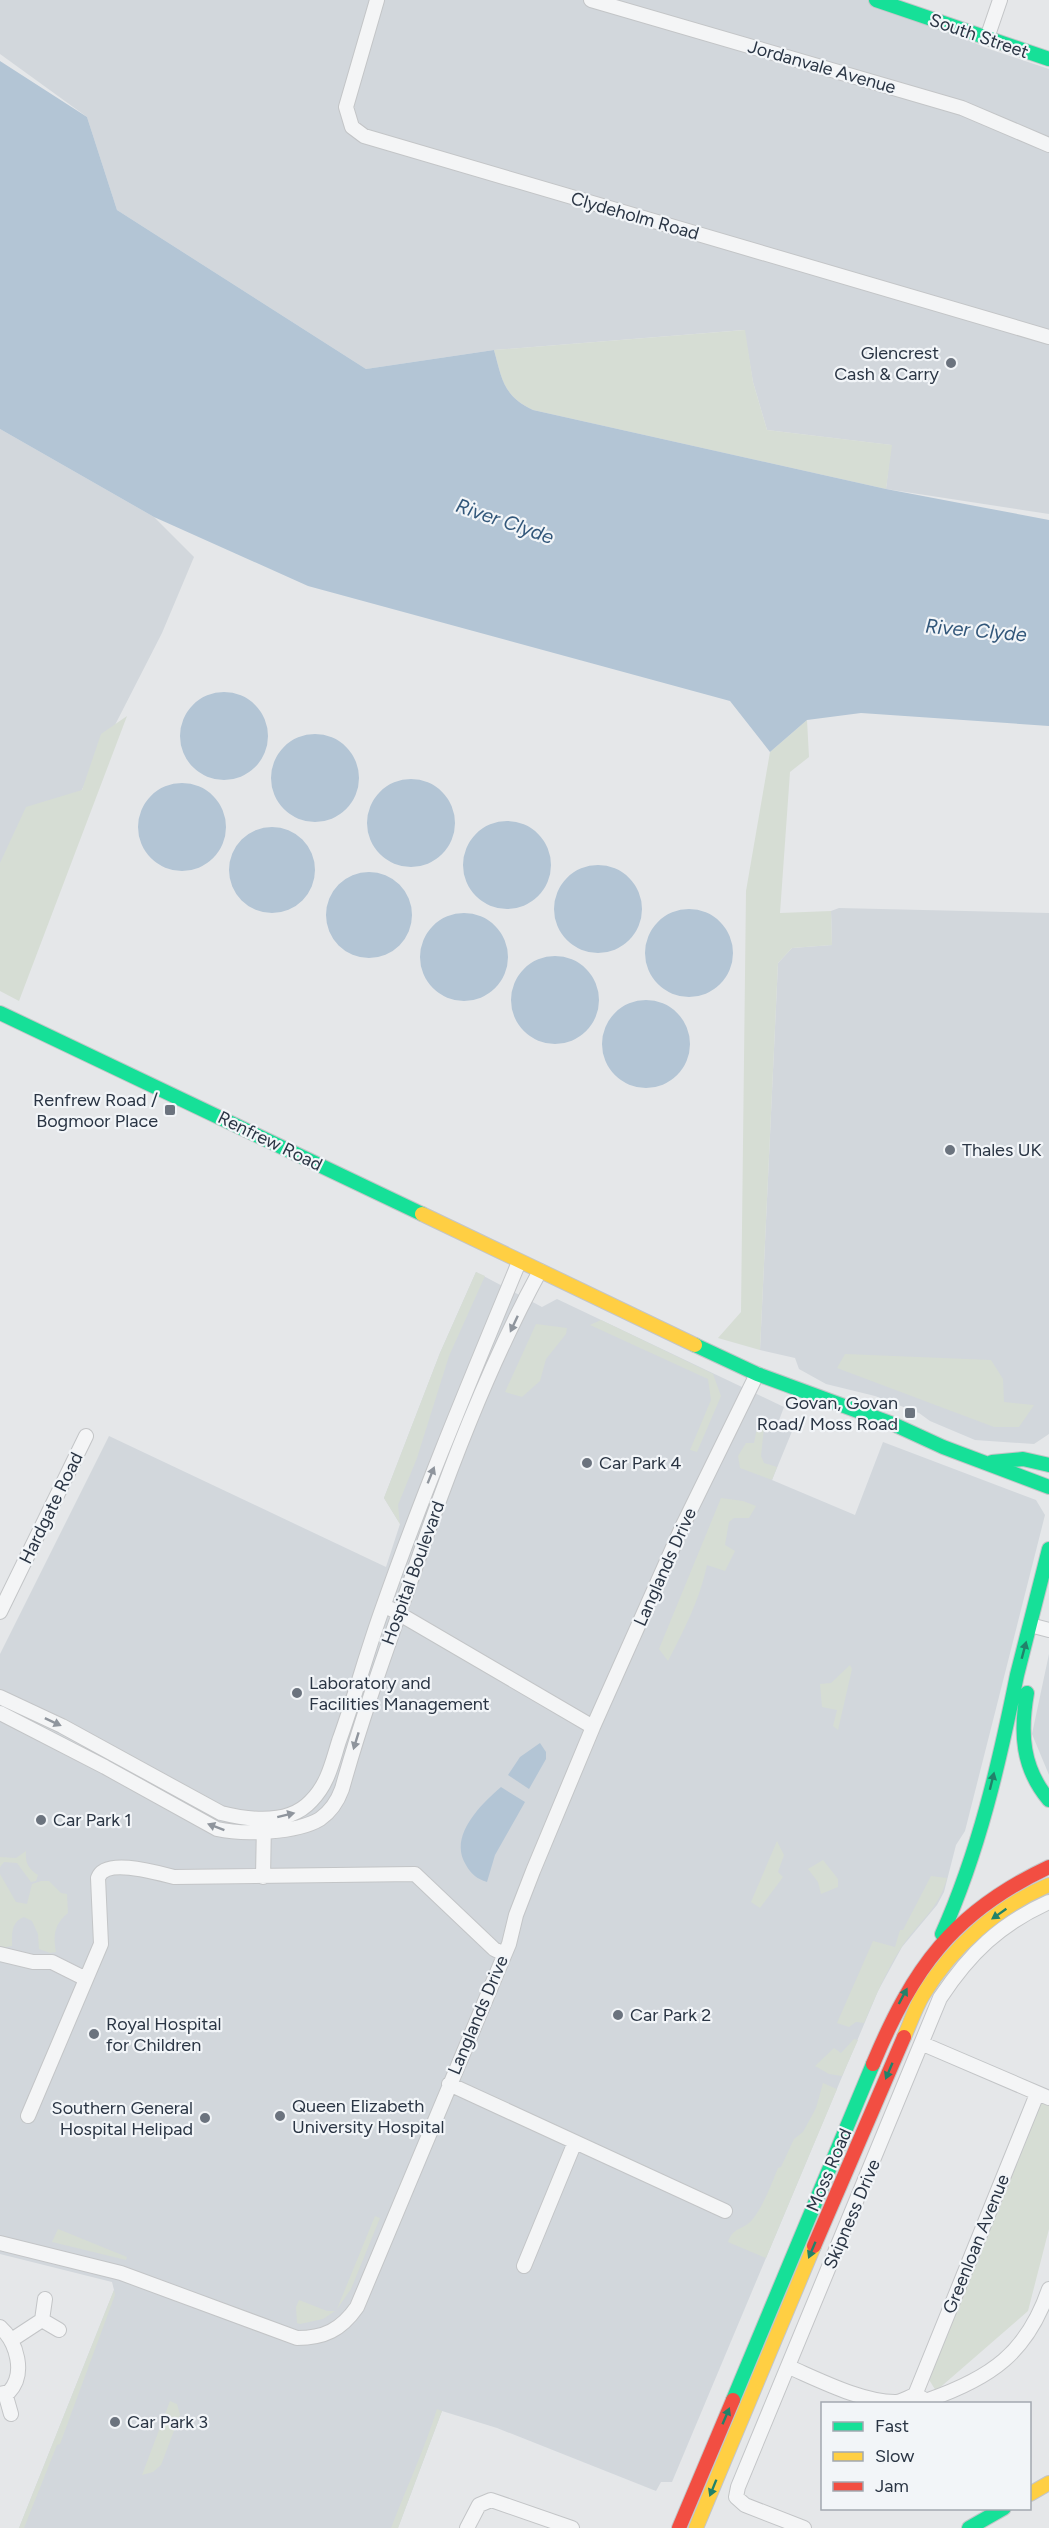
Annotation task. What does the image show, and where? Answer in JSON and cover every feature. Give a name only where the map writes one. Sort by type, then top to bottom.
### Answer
[{"type":"main road","name":"South Street","points":[[876,0],[1049,59]]},
{"type":"main road","name":"Renfrew Road","points":[[1,1013],[757,1374],[903,1428],[943,1447],[1047,1486]]},
{"type":"main road","points":[[986,1462],[1023,1459],[1049,1465]]},
{"type":"main road","points":[[1040,1627],[1049,1549]]},
{"type":"main road","points":[[935,1948],[963,1887],[1049,1595]]},
{"type":"main road","points":[[1024,1677],[1023,1742],[1031,1773],[1042,1794],[1049,1800]]},
{"type":"main road","name":"Moss Road","points":[[677,2528],[892,2019],[907,1989],[935,1948],[967,1917],[994,1895],[1017,1881],[1049,1867]]},
{"type":"main road","name":"Moss Road","points":[[696,2528],[778,2329],[912,2017],[927,1989],[959,1947],[992,1918],[1034,1890],[1049,1885]]},
{"type":"main road","points":[[719,2511],[778,2329]]},
{"type":"main road","points":[[1031,2493],[1049,2483]]},
{"type":"main road","points":[[969,2528],[995,2511]]},
{"type":"street","name":"Clydeholm Road","points":[[377,0],[346,107],[352,127],[364,136],[1049,337]]},
{"type":"street","name":"Jordanvale Avenue","points":[[595,0],[962,108],[1049,145]]},
{"type":"street","points":[[987,38],[1000,0]]},
{"type":"street","name":"Hospital Boulevard","points":[[0,1713],[105,1767],[208,1825],[226,1831],[264,1824],[297,1812],[310,1803],[329,1776],[423,1495],[519,1262]]},
{"type":"street","name":"Hospital Boulevard","points":[[0,1696],[62,1726],[211,1809],[264,1824],[306,1826],[321,1818],[337,1801],[377,1672],[439,1500],[489,1378],[540,1271]]},
{"type":"street","name":"Langlands Drive","points":[[0,2243],[121,2273],[297,2338],[319,2337],[344,2324],[357,2307],[504,1954],[533,1871],[594,1727],[703,1483],[757,1374]]},
{"type":"street","name":"Hardgate Road","points":[[0,1612],[86,1436]]},
{"type":"street","points":[[384,1606],[594,1727]]},
{"type":"street","points":[[263,1877],[264,1824]]},
{"type":"street","points":[[28,2116],[101,1944],[98,1878],[100,1872],[106,1869],[136,1868],[174,1877],[415,1874],[494,1949],[504,1954]]},
{"type":"street","name":"Skipness Drive","points":[[804,2528],[745,2505],[736,2497],[738,2487],[923,2044],[940,1998],[958,1971],[980,1946],[1004,1927],[1048,1905]]},
{"type":"street","points":[[0,1954],[33,1962],[52,1962],[86,1979]]},
{"type":"street","points":[[923,2044],[1043,2096]]},
{"type":"street","points":[[449,2084],[725,2211]]},
{"type":"street","name":"Greenloan Avenue","points":[[915,2395],[1043,2096]]},
{"type":"street","points":[[524,2266],[575,2142]]},
{"type":"street","points":[[789,2367],[828,2384],[872,2398],[899,2402],[915,2395],[929,2402],[976,2380],[1008,2359],[1029,2335],[1049,2289]]},
{"type":"street","points":[[13,2339],[42,2320],[45,2299]]},
{"type":"street","points":[[42,2320],[59,2330]]},
{"type":"street","points":[[0,2327],[13,2339],[18,2376],[13,2388],[3,2393],[11,2414]]},
{"type":"street","points":[[468,2528],[479,2505],[491,2500],[572,2528]]},
{"type":"shaded area","points":[[0,0],[876,0],[986,48],[1049,69],[1049,514],[886,489],[891,445],[767,430],[753,382],[744,330],[494,350],[366,369],[117,210],[87,117],[0,54]]},
{"type":"shaded area","points":[[745,330],[753,382],[767,430],[892,445],[886,489],[533,410],[515,399],[505,386],[494,350]]},
{"type":"shaded area","points":[[0,429],[154,517],[194,557],[162,633],[0,950]]},
{"type":"shaded area","points":[[127,716],[19,1001],[0,991],[0,863],[26,807],[82,790],[101,734]]},
{"type":"shaded area","points":[[807,720],[809,757],[790,772],[780,913],[831,911],[832,945],[792,948],[778,963],[760,1350],[718,1338],[741,1312],[746,891],[770,752]]},
{"type":"shaded area","points":[[839,908],[1049,913],[1049,1434],[1034,1444],[975,1440],[930,1421],[919,1413],[875,1396],[826,1384],[799,1369],[795,1358],[760,1350],[778,963],[792,948],[832,945],[831,911]]},
{"type":"shaded area","points":[[476,1272],[542,1307],[557,1299],[784,1407],[778,1423],[793,1429],[772,1480],[855,1515],[883,1442],[1036,1500],[1045,1515],[965,1831],[956,1845],[944,1892],[937,1905],[902,1947],[878,1991],[672,2482],[661,2482],[656,2491],[497,2428],[442,2411],[398,2528],[19,2528],[114,2290],[112,2282],[0,2254],[0,1654],[109,1436],[386,1567],[400,1524],[384,1498],[440,1353]]},
{"type":"shaded area","points":[[476,1272],[485,1276],[449,1356],[417,1458],[398,1505],[400,1524],[384,1498],[440,1353]]},
{"type":"shaded area","points":[[601,1320],[713,1374],[721,1396],[697,1452],[690,1450],[711,1400],[708,1379],[590,1325]]},
{"type":"shaded area","points":[[536,1324],[567,1328],[566,1334],[546,1359],[540,1381],[522,1397],[505,1392]]},
{"type":"shaded area","points":[[845,1354],[991,1360],[1003,1379],[1004,1402],[1034,1405],[1019,1427],[994,1427],[837,1368]]},
{"type":"shaded area","points":[[759,1418],[765,1418],[761,1456],[764,1463],[777,1467],[772,1480],[740,1468],[738,1456],[746,1443],[754,1443]]},
{"type":"shaded area","points":[[721,1498],[743,1501],[756,1506],[749,1518],[734,1518],[729,1522],[725,1545],[735,1551],[725,1571],[707,1565],[696,1602],[668,1661],[659,1649]]},
{"type":"shaded area","points":[[1049,1654],[1049,1775],[1032,1734]]},
{"type":"shaded area","points":[[850,1665],[852,1669],[838,1730],[833,1726],[837,1710],[822,1707],[820,1684],[831,1683]]},
{"type":"shaded area","points":[[777,1841],[784,1855],[778,1872],[783,1877],[760,1908],[751,1902]]},
{"type":"shaded area","points":[[26,1851],[28,1865],[38,1875],[36,1881],[31,1882],[17,1863],[4,1862],[0,1867],[0,1857],[16,1858]]},
{"type":"shaded area","points":[[823,1860],[838,1879],[838,1887],[821,1894],[818,1882],[808,1869]]},
{"type":"shaded area","points":[[0,1874],[16,1902],[27,1904],[32,1884],[41,1881],[49,1881],[61,1893],[67,1894],[68,1913],[57,1926],[56,1952],[50,1953],[39,1949],[38,1934],[32,1921],[24,1917],[14,1925],[12,1946],[0,1948]]},
{"type":"shaded area","points":[[931,1876],[947,1878],[939,1898],[896,1957],[864,2023],[856,2022],[849,2027],[837,2023],[873,1941],[895,1947],[900,1930],[903,1930]]},
{"type":"shaded area","points":[[854,2039],[858,2040],[842,2076],[829,2074],[815,2066],[834,2048],[841,2053]]},
{"type":"shaded area","points":[[823,2083],[837,2089],[766,2258],[728,2242],[735,2231],[749,2223],[760,2208],[794,2139],[803,2132],[816,2108]]},
{"type":"shaded area","points":[[1038,2100],[1049,2103],[1049,2229],[1028,2311],[936,2391],[928,2378]]},
{"type":"shaded area","points":[[375,2216],[380,2218],[351,2289],[337,2309]]},
{"type":"shaded area","points":[[58,2229],[127,2257],[126,2260],[52,2242]]},
{"type":"shaded area","points":[[114,2290],[115,2295],[60,2444],[57,2445],[24,2528],[19,2528]]},
{"type":"shaded area","points":[[299,2300],[327,2311],[335,2311],[323,2319],[300,2324],[297,2323],[296,2307]]},
{"type":"shaded area","points":[[170,2401],[177,2404],[180,2415],[161,2465],[153,2472],[142,2475]]},
{"type":"shaded area","points":[[437,2409],[442,2411],[398,2528],[391,2528],[421,2454]]},
{"type":"water","name":"River Clyde","points":[[0,61],[87,117],[117,210],[366,369],[494,350],[505,386],[515,399],[533,410],[886,489],[1049,520],[1049,726],[861,713],[807,720],[770,752],[730,701],[308,586],[154,517],[0,429]]},
{"type":"water","points":[[224,692],[249,699],[261,711],[268,736],[261,761],[249,773],[224,780],[199,773],[187,761],[180,736],[187,711],[199,699]]},
{"type":"water","points":[[315,734],[332,738],[346,747],[355,761],[359,778],[355,795],[346,809],[332,818],[315,822],[298,818],[284,809],[275,795],[271,778],[275,761],[284,747],[298,738]]},
{"type":"water","points":[[411,779],[428,782],[442,792],[452,806],[455,823],[452,840],[442,854],[428,864],[411,867],[394,864],[380,854],[370,840],[367,823],[370,806],[380,792],[394,782]]},
{"type":"water","points":[[182,783],[199,787],[213,796],[222,810],[226,827],[222,844],[213,858],[199,867],[182,871],[165,867],[151,858],[142,844],[138,827],[142,810],[151,796],[165,787]]},
{"type":"water","points":[[507,821],[524,824],[538,834],[548,848],[551,865],[548,882],[538,896],[524,906],[507,909],[490,906],[476,896],[466,882],[463,865],[466,848],[476,834],[490,824]]},
{"type":"water","points":[[272,827],[289,830],[303,839],[312,853],[315,870],[312,887],[303,901],[289,910],[272,913],[255,910],[241,901],[232,887],[229,870],[232,853],[241,839],[255,830]]},
{"type":"water","points":[[598,865],[615,868],[629,878],[639,892],[642,909],[639,926],[629,940],[615,950],[598,953],[581,950],[567,940],[557,926],[554,909],[557,892],[567,878],[581,868]]},
{"type":"water","points":[[361,872],[377,872],[400,884],[409,898],[412,915],[409,932],[400,946],[377,958],[361,958],[345,951],[333,939],[326,923],[326,907],[333,891],[345,879]]},
{"type":"water","points":[[689,909],[706,913],[720,922],[729,936],[733,953],[729,970],[720,984],[706,993],[689,997],[672,993],[658,984],[649,970],[645,953],[649,936],[658,922],[672,913]]},
{"type":"water","points":[[464,913],[481,916],[495,926],[505,940],[508,957],[505,974],[495,988],[481,998],[464,1001],[447,998],[433,988],[423,974],[420,957],[423,940],[433,926],[447,916]]},
{"type":"water","points":[[555,956],[572,960],[586,969],[595,983],[599,1000],[595,1017],[586,1031],[572,1040],[555,1044],[538,1040],[524,1031],[515,1017],[511,1000],[515,983],[524,969],[538,960]]},
{"type":"water","points":[[646,1000],[671,1007],[683,1019],[690,1044],[683,1069],[671,1081],[646,1088],[621,1081],[609,1069],[602,1044],[609,1019],[621,1007]]},
{"type":"water","points":[[540,1743],[546,1752],[546,1759],[529,1789],[508,1775],[520,1757]]},
{"type":"water","points":[[501,1787],[525,1802],[495,1855],[487,1882],[472,1874],[461,1854],[461,1844],[469,1822],[476,1812]]},
{"type":"traffic: fast","points":[[876,0],[1049,59]]},
{"type":"traffic: fast","points":[[0,1013],[422,1214]]},
{"type":"traffic: fast","points":[[695,1345],[757,1374],[893,1424],[943,1447],[1049,1487]]},
{"type":"traffic: fast","points":[[992,1462],[1023,1459],[1049,1465]]},
{"type":"traffic: fast","points":[[1017,1675],[1049,1549]]},
{"type":"traffic: fast","points":[[942,1934],[967,1871],[987,1807],[1017,1675]]},
{"type":"traffic: fast","points":[[1027,1693],[1024,1722],[1025,1750],[1033,1775],[1049,1800]]},
{"type":"traffic: fast","points":[[733,2400],[873,2064]]},
{"type":"traffic: fast","points":[[969,2528],[1000,2510]]},
{"type":"traffic: slow","points":[[422,1214],[695,1345]]},
{"type":"traffic: slow","points":[[904,2037],[923,1995],[962,1945],[977,1930],[1011,1905],[1049,1885]]},
{"type":"traffic: slow","points":[[696,2528],[814,2246]]},
{"type":"traffic: slow","points":[[1031,2493],[1049,2483]]},
{"type":"traffic: jam","points":[[873,2064],[904,1999],[940,1946],[987,1903],[1016,1884],[1049,1867]]},
{"type":"traffic: jam","points":[[814,2246],[904,2037]]},
{"type":"traffic: jam","points":[[679,2528],[733,2400]]},
{"type":"place","name":"Glencrest Cash & Carry","points":[[951,363]]},
{"type":"place","name":"Renfrew Road / Bogmoor Place","points":[[170,1110]]},
{"type":"place","name":"Thales UK","points":[[950,1150]]},
{"type":"place","name":"Govan, Govan Road/ Moss Road","points":[[910,1413]]},
{"type":"place","name":"Car Park 4","points":[[587,1463]]},
{"type":"place","name":"Laboratory and Facilities Management","points":[[297,1693]]},
{"type":"place","name":"Car Park 1","points":[[41,1820]]},
{"type":"place","name":"Car Park 2","points":[[618,2015]]},
{"type":"place","name":"Royal Hospital for Children","points":[[94,2034]]},
{"type":"place","name":"Queen Elizabeth University Hospital","points":[[280,2116]]},
{"type":"place","name":"Southern General Hospital Helipad","points":[[205,2118]]},
{"type":"place","name":"Car Park 3","points":[[115,2422]]}]
